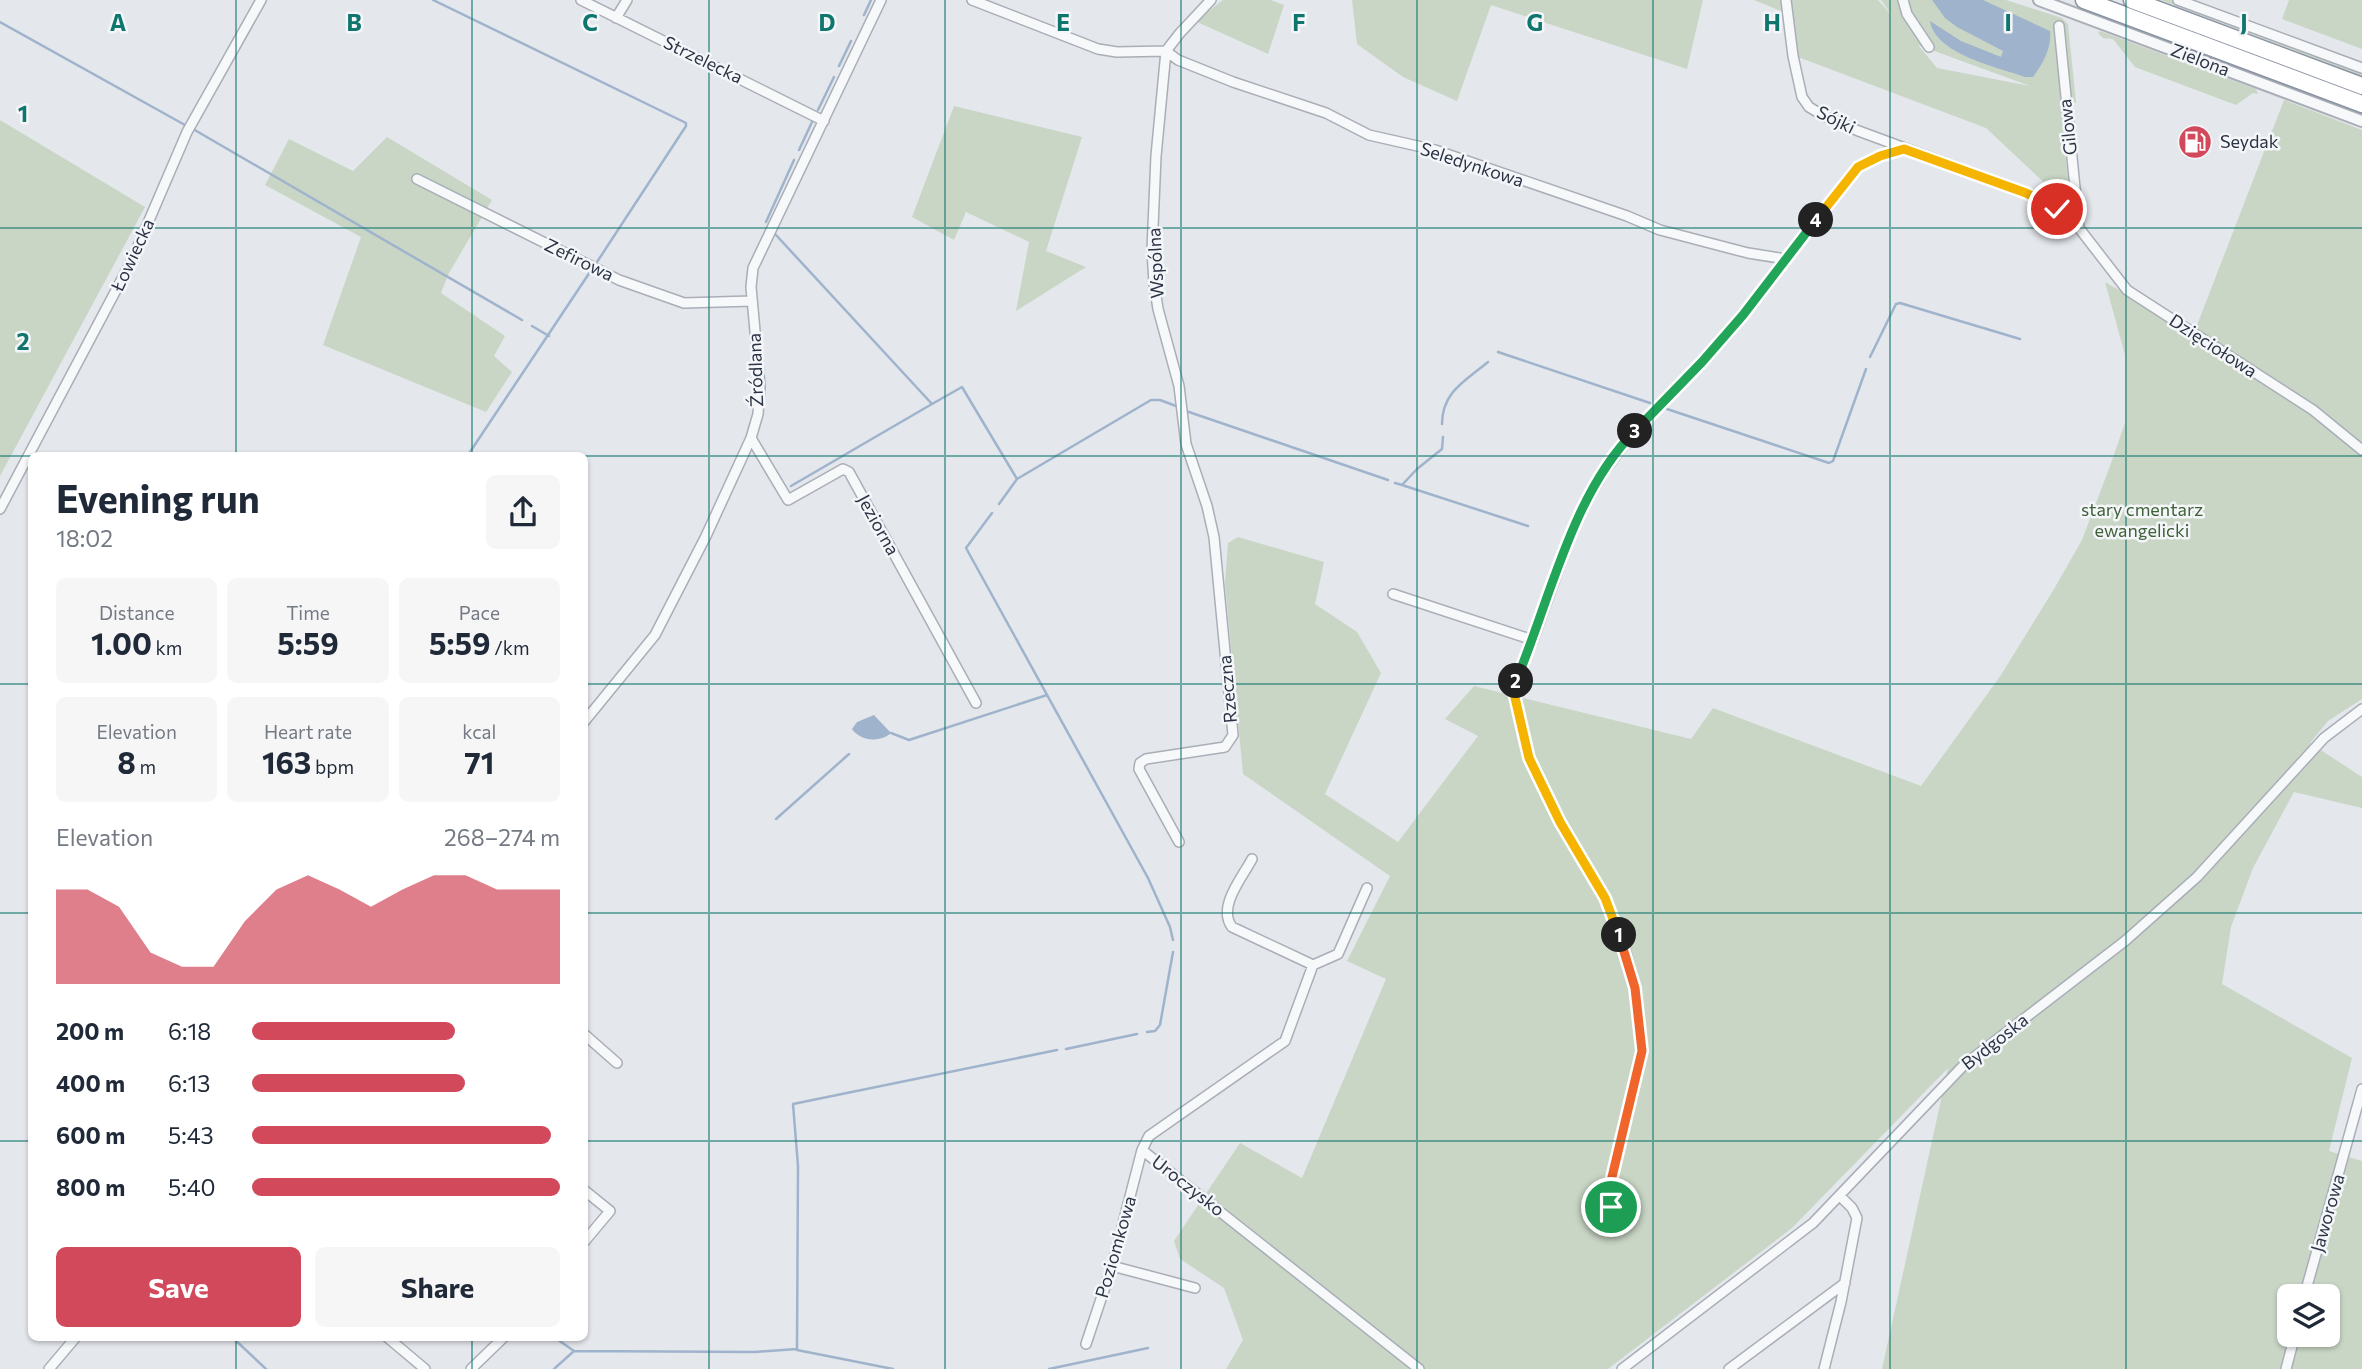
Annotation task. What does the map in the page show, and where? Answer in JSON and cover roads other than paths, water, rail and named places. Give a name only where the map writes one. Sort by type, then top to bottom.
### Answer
[{"type":"highway","points":[[2084,0],[2362,104]]},
{"type":"highway","points":[[2132,0],[2362,86]]},
{"type":"street","name":"Łowiecka","points":[[30,452],[132,260],[187,132],[261,0]]},
{"type":"street","name":"Strzelecka","points":[[580,0],[824,121]]},
{"type":"street","points":[[616,18],[627,0]]},
{"type":"street","name":"Źródlana","points":[[588,717],[654,635],[706,536],[751,438],[758,414],[760,386],[751,276],[756,258],[881,0]]},
{"type":"street","points":[[972,0],[992,4],[1098,50],[1117,52],[1166,51],[1211,0]]},
{"type":"street","name":"Sójki","points":[[1786,0],[1793,56],[1802,97],[1809,107],[1824,116],[1904,149],[2026,193],[2057,209],[2079,228]]},
{"type":"street","points":[[1903,0],[1907,14],[1929,47]]},
{"type":"street","name":"Zielona","points":[[2039,0],[2362,121]]},
{"type":"street","points":[[2178,0],[2362,68]]},
{"type":"street","name":"Gilowa","points":[[2059,26],[2079,228]]},
{"type":"street","name":"Seledynkowa","points":[[1166,51],[1178,60],[1233,82],[1326,113],[1369,135],[1435,150],[1627,216],[1660,230],[1748,253],[1786,259]]},
{"type":"street","name":"Wspólna","points":[[1166,51],[1156,156],[1152,250],[1154,284],[1179,386],[1186,444],[1208,506],[1214,537]]},
{"type":"street","points":[[1611,1207],[1612,1177],[1642,1051],[1638,1006],[1626,953],[1605,898],[1560,822],[1529,758],[1513,689],[1576,520],[1603,473],[1630,436],[1702,362],[1743,315],[1858,167],[1880,156],[1904,149]]},
{"type":"street","name":"Zefirowa","points":[[416,179],[619,280],[684,303],[752,301]]},
{"type":"street","name":"Dzięciołowa","points":[[2079,228],[2127,290],[2313,410],[2362,450]]},
{"type":"street","name":"Jeziorna","points":[[751,438],[788,500],[843,469],[849,472],[976,703]]},
{"type":"street","name":"Łowiecka","points":[[0,509],[28,456]]},
{"type":"street","name":"Rzeczna","points":[[1179,842],[1139,769],[1140,763],[1146,758],[1225,747],[1233,735],[1214,537]]},
{"type":"street","points":[[1393,594],[1533,640]]},
{"type":"street","name":"Bydgoska","points":[[1622,1369],[1799,1235],[1840,1196],[1964,1065],[2125,941],[2197,877],[2324,738],[2362,709]]},
{"type":"street","points":[[1252,859],[1226,907],[1228,921],[1232,927],[1313,965],[1338,954],[1367,888]]},
{"type":"street","name":"Uroczysko","points":[[1313,965],[1285,1041],[1149,1136],[1143,1150],[1419,1369]]},
{"type":"street","points":[[588,1038],[617,1063]]},
{"type":"street","name":"Jaworowa","points":[[2308,1284],[2362,1091]]},
{"type":"street","name":"Poziomkowa","points":[[1086,1344],[1112,1266],[1143,1150]]},
{"type":"street","points":[[588,1193],[610,1211],[588,1237]]},
{"type":"street","points":[[1824,1369],[1845,1283],[1857,1218],[1852,1208],[1840,1196]]},
{"type":"street","points":[[1112,1266],[1195,1288]]},
{"type":"street","points":[[1729,1369],[1845,1283]]},
{"type":"street","points":[[49,1369],[73,1341]]},
{"type":"street","points":[[392,1341],[425,1369]]},
{"type":"street","points":[[471,1369],[500,1341]]},
{"type":"street","points":[[2286,1369],[2292,1347]]},
{"type":"water","points":[[1932,0],[1983,0],[2050,31],[2048,49],[2037,72],[2033,77],[2025,77],[1955,51],[1934,32],[1930,21],[1961,41],[2001,57],[2003,51],[1957,27],[1945,18]]},
{"type":"water","points":[[874,715],[891,733],[870,739],[860,736],[852,729],[857,722]]},
{"type":"waterway","points":[[433,0],[686,123],[597,262]]},
{"type":"waterway","points":[[864,15],[871,0]]},
{"type":"waterway","points":[[0,22],[185,125]]},
{"type":"waterway","points":[[839,66],[851,41]]},
{"type":"waterway","points":[[818,110],[834,77]]},
{"type":"waterway","points":[[799,150],[812,122]]},
{"type":"waterway","points":[[193,129],[522,320]]},
{"type":"waterway","points":[[766,222],[794,160]]},
{"type":"waterway","points":[[776,235],[932,404],[962,387],[1017,479]]},
{"type":"waterway","points":[[470,452],[590,272]]},
{"type":"waterway","points":[[1870,357],[1896,304],[1900,303],[2020,339]]},
{"type":"waterway","points":[[532,326],[549,336]]},
{"type":"waterway","points":[[1498,352],[1650,403]]},
{"type":"waterway","points":[[1442,424],[1450,395],[1488,362]]},
{"type":"waterway","points":[[1664,408],[1829,463],[1833,461],[1866,369]]},
{"type":"waterway","points":[[999,504],[1017,479],[1151,400],[1160,400],[1176,406]]},
{"type":"waterway","points":[[791,486],[932,404]]},
{"type":"waterway","points":[[1186,411],[1388,480]]},
{"type":"waterway","points":[[1395,483],[1402,485],[1442,449],[1443,437]]},
{"type":"waterway","points":[[1402,485],[1528,526]]},
{"type":"waterway","points":[[992,513],[966,548],[1148,878],[1173,940]]},
{"type":"waterway","points":[[891,733],[909,740],[1047,695]]},
{"type":"waterway","points":[[776,819],[849,754]]},
{"type":"waterway","points":[[1147,1032],[1155,1031],[1160,1025],[1173,952]]},
{"type":"waterway","points":[[1066,1049],[1137,1034]]},
{"type":"waterway","points":[[554,1369],[574,1351],[755,1352],[797,1349],[798,1166],[793,1104],[1057,1050]]},
{"type":"waterway","points":[[236,1341],[266,1369]]},
{"type":"waterway","points":[[560,1341],[574,1351]]},
{"type":"waterway","points":[[1049,1369],[1148,1348]]},
{"type":"waterway","points":[[797,1350],[893,1369]]},
{"type":"place","name":"Seydak","points":[[2195,142]]},
{"type":"park label","name":"stary cmentarz ewangelicki","points":[[2142,520]]}]
